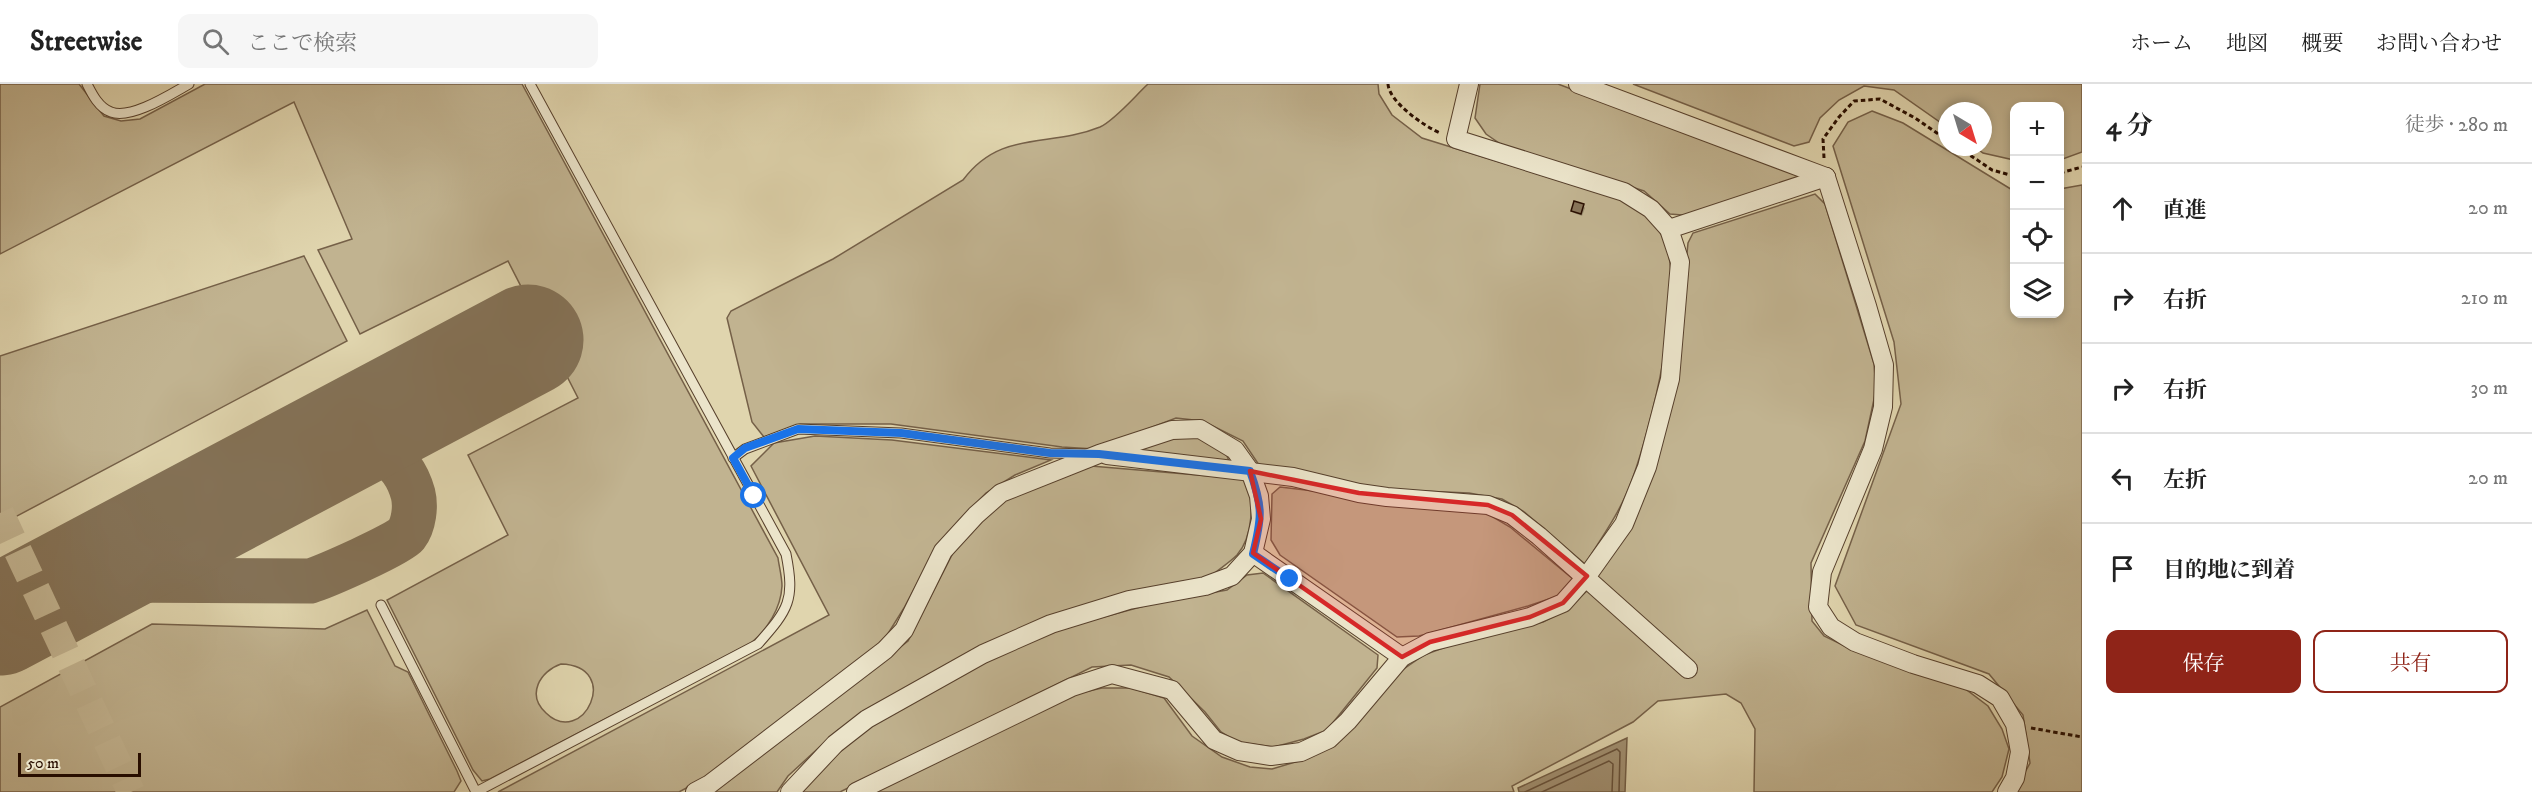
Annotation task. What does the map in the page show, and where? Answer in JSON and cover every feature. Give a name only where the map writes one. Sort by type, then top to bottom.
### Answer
[{"type":"street","points":[[856,792],[1072,687],[1112,674],[1172,690],[1214,740],[1239,751],[1271,756],[1301,752],[1329,739],[1348,721],[1402,657],[1430,642],[1530,617],[1563,603],[1587,576],[1624,524],[1647,467],[1670,379],[1680,262],[1669,229],[1651,209],[1624,192],[1456,139],[1469,84]]},
{"type":"street","points":[[1578,84],[1826,177]]},
{"type":"street","points":[[1669,229],[1826,177]]},
{"type":"street","points":[[1826,177],[1884,365],[1883,407],[1873,449],[1822,572],[1818,607],[1831,627],[1855,642],[1913,664],[1978,684],[2000,698],[2015,724],[2020,752],[2015,778],[2007,792]]},
{"type":"street","points":[[696,792],[720,777],[885,650],[903,630],[943,551],[976,515],[1001,493],[1099,454],[1172,430],[1200,429],[1235,450],[1250,471],[1259,496],[1261,519],[1253,554],[1232,576],[1205,586],[1129,600],[1051,624],[983,654],[867,719],[835,744],[790,792]]},
{"type":"street","points":[[1099,454],[1293,477],[1359,493],[1488,505],[1512,515],[1587,576],[1688,669]]},
{"type":"street","points":[[1253,554],[1402,657]]},
{"type":"lane","points":[[87,84],[96,100],[111,112],[126,113],[145,108],[189,84]]},
{"type":"lane","points":[[381,605],[476,792],[758,644],[782,617],[789,601],[791,580],[786,554],[530,84]]},
{"type":"lane","points":[[733,458],[745,448],[798,429],[901,433],[1050,453],[1099,454]]},
{"type":"path","points":[[1388,84],[1388,88],[1402,106],[1426,127],[1456,139]]},
{"type":"path","points":[[1826,177],[1823,139],[1854,101],[1880,99],[1938,134]]},
{"type":"path","points":[[1971,156],[1992,170],[2010,175]]},
{"type":"path","points":[[2064,172],[2082,167]]},
{"type":"path","points":[[2015,724],[2082,737]]},
{"type":"highlighted area","points":[[1250,471],[1359,493],[1488,505],[1512,515],[1587,576],[1563,603],[1530,617],[1430,642],[1402,657],[1253,553],[1261,519]]},
{"type":"shaded area","points":[[0,84],[79,84],[104,116],[121,121],[140,119],[205,84],[522,84],[778,558],[782,586],[776,610],[768,625],[751,643],[490,779],[482,781],[473,770],[387,600],[508,535],[468,455],[578,398],[508,261],[360,334],[318,250],[352,239],[294,102],[0,254]],"holes":[[[561,664],[580,668],[590,678],[593,690],[591,703],[583,714],[573,721],[560,721],[546,713],[540,706],[536,691],[538,684],[547,672]]]},
{"type":"shaded area","points":[[1148,84],[1378,84],[1379,94],[1392,115],[1422,138],[1628,202],[1654,224],[1665,242],[1670,265],[1671,293],[1663,361],[1648,428],[1628,491],[1585,564],[1523,511],[1502,499],[1469,493],[1374,489],[1259,465],[1243,441],[1203,421],[1176,418],[1095,449],[1062,447],[891,424],[800,424],[764,437],[752,422],[727,318],[731,311],[833,259],[963,180],[978,164],[993,153],[1010,146],[1081,133],[1106,124]]},
{"type":"shaded area","points":[[1480,84],[1558,84],[1801,176],[1694,216],[1670,214],[1644,191],[1502,145],[1486,134],[1475,118]]},
{"type":"shaded area","points":[[1633,84],[2082,84],[2082,152],[2064,159],[2064,102],[2010,102],[2010,159],[1992,155],[1992,102],[1938,102],[1938,121],[1894,90],[1864,86],[1839,100],[1820,118],[1809,142],[1794,146]]},
{"type":"shaded area","points":[[1872,111],[1903,123],[1938,144],[1938,156],[1957,156],[2010,189],[2010,318],[2064,318],[2064,188],[2082,185],[2082,792],[2014,792],[2030,763],[2023,715],[1989,674],[1856,625],[1835,586],[1901,404],[1894,342],[1833,146],[1848,122]]},
{"type":"shaded area","points":[[1815,194],[1825,204],[1874,364],[1876,390],[1865,441],[1811,563],[1812,621],[1824,636],[1851,649],[1964,688],[1988,706],[2002,729],[2009,749],[2002,777],[1992,792],[1754,792],[1755,729],[1741,703],[1726,694],[1658,701],[1633,722],[1512,786],[1514,792],[876,792],[1066,696],[1102,688],[1131,688],[1164,698],[1192,736],[1222,757],[1250,767],[1272,769],[1302,760],[1335,746],[1395,675],[1424,655],[1462,641],[1543,622],[1565,611],[1589,589],[1687,678],[1697,668],[1595,575],[1626,533],[1685,274],[1688,243],[1693,233]]},
{"type":"shaded area","points":[[304,256],[347,341],[0,525],[0,356]]},
{"type":"shaded area","points":[[815,436],[892,440],[1051,460],[1015,475],[986,493],[960,520],[930,559],[884,640],[707,777],[679,792],[498,792],[829,615],[751,466],[774,443]]},
{"type":"shaded area","points":[[1199,437],[1225,451],[1229,461],[1130,450],[1170,439]]},
{"type":"shaded area","points":[[1091,466],[1245,479],[1250,497],[1251,518],[1242,547],[1234,558],[1211,576],[929,674],[838,730],[788,776],[777,792],[712,792],[908,641],[956,547],[990,511],[1021,490]]},
{"type":"shaded area","points":[[1280,487],[1483,511],[1510,527],[1573,579],[1558,596],[1528,606],[1419,636],[1397,637],[1280,555],[1271,540],[1272,494]]},
{"type":"shaded area","points":[[1263,573],[1378,655],[1377,668],[1327,730],[1274,747],[1237,742],[1221,732],[1205,712],[1169,677],[1131,665],[1092,667],[840,792],[798,792],[862,731],[981,663],[1063,628],[1159,602],[1227,590],[1247,575]]},
{"type":"shaded area","points":[[367,610],[395,666],[408,672],[457,771],[461,781],[454,792],[0,792],[0,707],[152,624],[325,629]]},
{"type":"water","points":[[1627,738],[1625,792],[1519,792],[1518,788]]},
{"type":"building","points":[[1574,201],[1584,204],[1581,214],[1571,211]]},
{"type":"taxiway","points":[[72,582],[100,580],[310,581],[345,567],[406,535],[413,521],[414,499],[408,480],[401,468],[382,453],[371,449],[330,445]]},
{"type":"runway","points":[[0,620],[528,340]]},
{"type":"tunnel","points":[[0,513],[131,792]]},
{"type":"route","points":[[754,496],[733,458],[745,448],[798,429],[901,433],[1050,453],[1099,454],[1250,471],[1259,496],[1261,519],[1253,554],[1290,579]]}]
